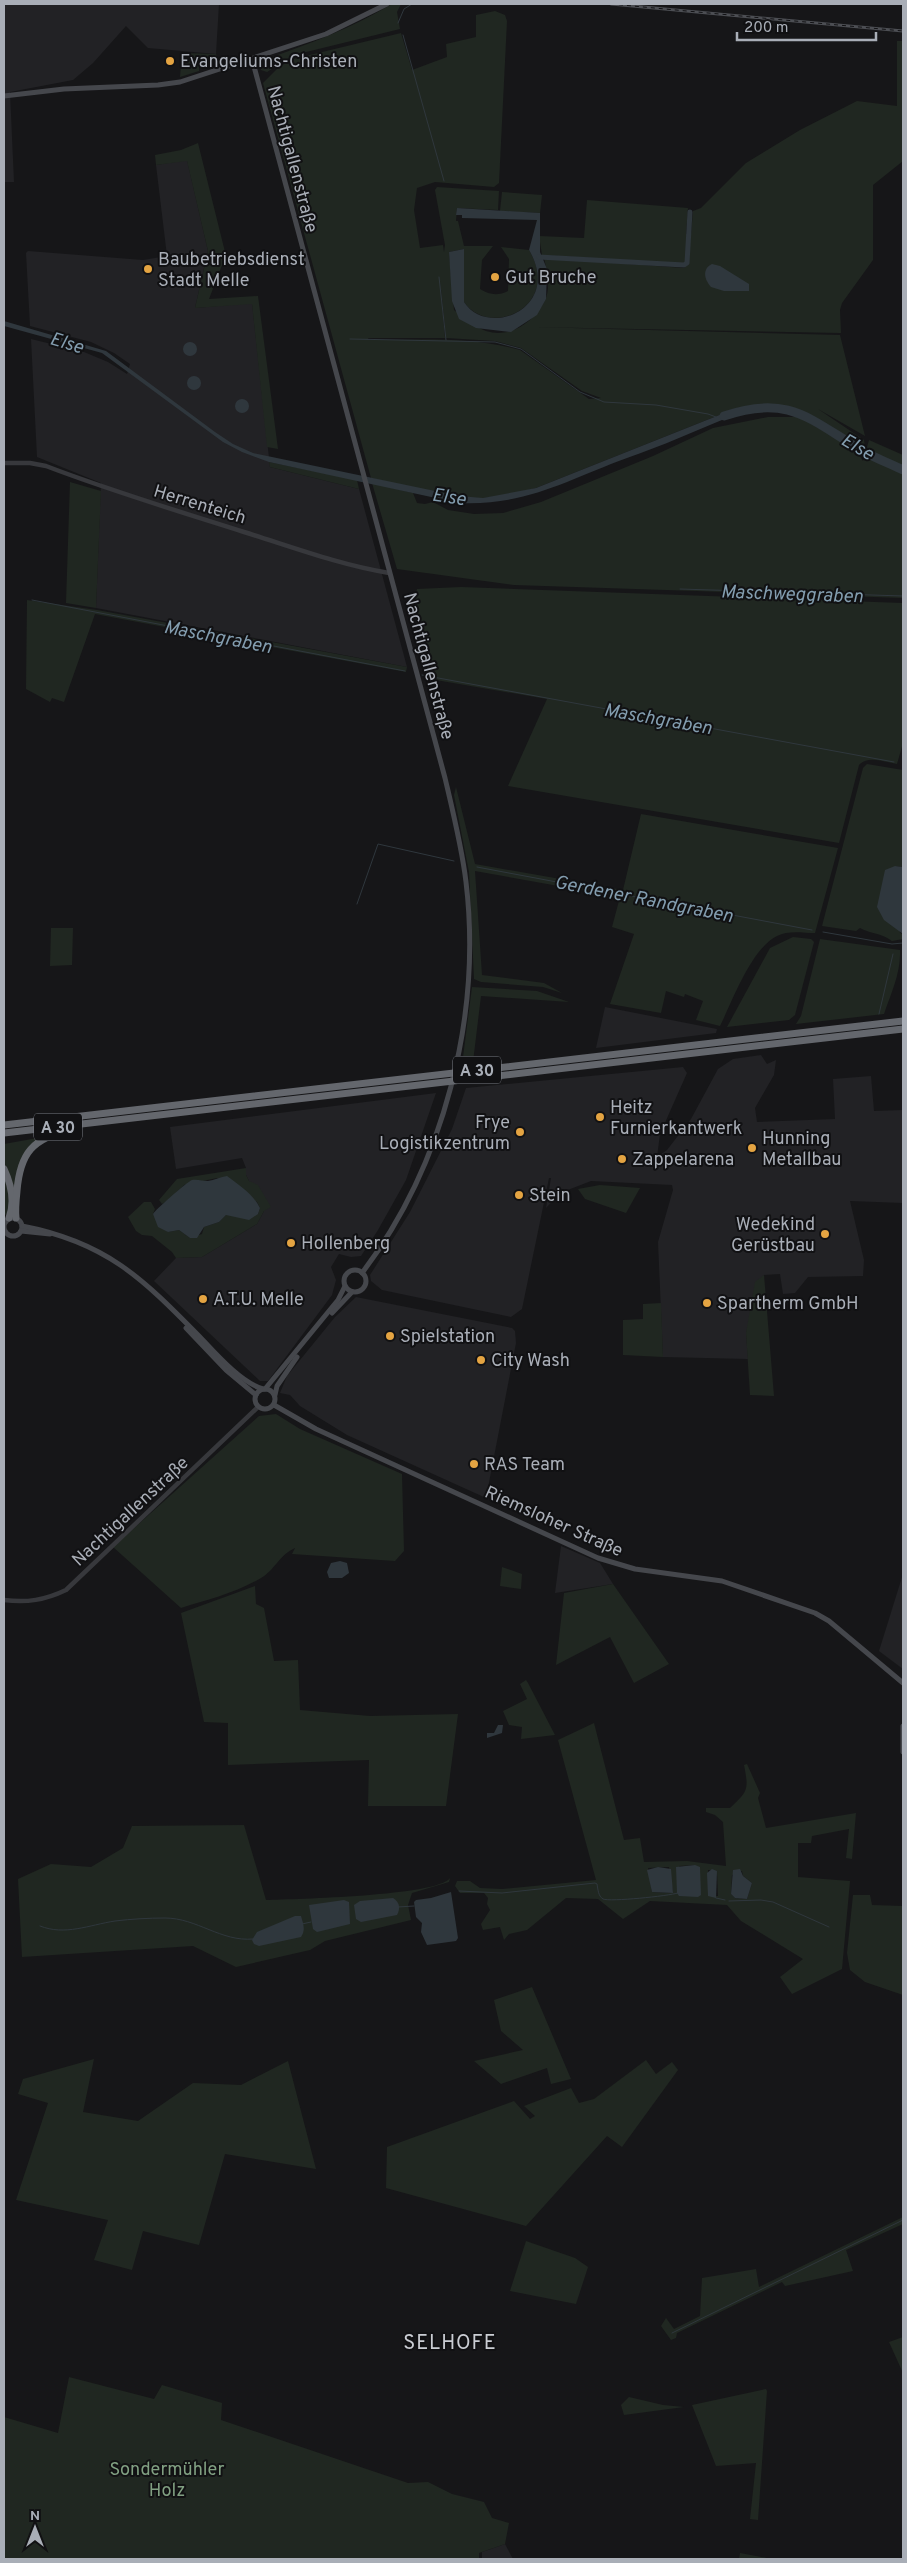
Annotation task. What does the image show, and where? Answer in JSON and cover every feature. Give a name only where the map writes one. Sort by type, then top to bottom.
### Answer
[{"type":"highway","name":"A 30","points":[[4,1125],[903,1021]]},
{"type":"highway","name":"A 30","points":[[4,1133],[903,1029]]},
{"type":"highway","points":[[12,1218],[20,1167],[28,1151],[34,1145],[55,1133],[113,1120]]},
{"type":"highway","points":[[4,1169],[10,1181],[12,1218]]},
{"type":"main road","points":[[4,96],[64,89],[166,85],[194,78],[326,34],[387,4]]},
{"type":"main road","name":"Nachtigallenstraße","points":[[252,59],[445,778],[466,882],[469,944],[468,983],[458,1059],[448,1094],[416,1183],[392,1228],[362,1273]]},
{"type":"main road","points":[[22,1229],[13,1236],[6,1232],[4,1224],[12,1218],[22,1229],[52,1234],[104,1254],[141,1278],[227,1364],[253,1386],[264,1389],[274,1395]]},
{"type":"main road","points":[[356,1270],[362,1273],[366,1279],[364,1286],[359,1291],[352,1292],[302,1350],[276,1386],[274,1405],[266,1410],[258,1407],[256,1395],[264,1389],[338,1300],[345,1286],[345,1277],[349,1272],[356,1270]]},
{"type":"main road","points":[[345,1286],[352,1292]]},
{"type":"main road","points":[[158,1295],[226,1370],[256,1395]]},
{"type":"main road","name":"Riemsloher Straße","points":[[274,1405],[316,1429],[598,1558],[635,1569],[722,1581],[815,1613],[829,1621],[903,1683]]},
{"type":"main road","points":[[903,1726],[903,1752]]},
{"type":"street","name":"Herrenteich","points":[[4,463],[30,463],[46,466],[136,498],[295,548],[369,570],[390,574]]},
{"type":"street","name":"Nachtigallenstraße","points":[[4,1600],[30,1601],[50,1597],[66,1590],[258,1407]]},
{"type":"shaded area","points":[[4,4],[219,4],[216,54],[148,48],[126,26],[93,63],[73,80],[10,92],[14,182],[4,182]]},
{"type":"shaded area","points":[[187,160],[208,251],[195,308],[252,303],[270,467],[359,489],[407,667],[96,608],[101,483],[37,457],[31,339],[84,352],[108,362],[127,374],[130,364],[114,353],[91,342],[30,326],[26,253],[28,251],[143,260],[167,256],[156,165]]},
{"type":"shaded area","points":[[605,1007],[717,1029],[716,1033],[596,1048]]},
{"type":"shaded area","points":[[761,1055],[767,1064],[776,1060],[774,1075],[755,1108],[757,1122],[835,1119],[833,1079],[871,1076],[874,1111],[903,1110],[903,1203],[850,1201],[864,1260],[863,1276],[808,1277],[795,1293],[783,1294],[780,1274],[764,1275],[746,1333],[748,1359],[663,1357],[658,1242],[673,1190],[672,1185],[591,1181],[560,1193],[546,1208],[551,1178],[549,1178],[522,1309],[511,1317],[382,1290],[371,1281],[370,1275],[410,1212],[452,1129],[466,1088],[683,1067],[687,1073],[660,1134],[657,1157],[667,1150],[691,1119],[718,1069],[733,1059]]},
{"type":"shaded area","points":[[436,1093],[406,1180],[378,1230],[361,1256],[351,1257],[339,1254],[331,1267],[336,1280],[332,1295],[268,1381],[260,1381],[154,1281],[176,1258],[202,1257],[257,1224],[264,1211],[246,1175],[246,1168],[242,1158],[176,1169],[170,1127]]},
{"type":"shaded area","points":[[356,1297],[512,1328],[515,1331],[516,1343],[486,1498],[347,1435],[300,1406],[290,1395],[280,1393],[287,1376],[335,1317]]},
{"type":"shaded area","points":[[561,1546],[600,1563],[613,1584],[555,1593]]},
{"type":"shaded area","points":[[903,1574],[903,1669],[879,1651]]},
{"type":"shaded area","points":[[505,2544],[513,2559],[482,2559],[482,2552]]},
{"type":"green space","points":[[392,4],[401,4],[397,12],[400,29],[294,55],[267,72],[261,70],[260,66],[267,59],[346,28]]},
{"type":"green space","points":[[495,11],[505,15],[507,21],[499,183],[494,187],[435,182],[417,188],[414,210],[420,248],[443,245],[444,252],[445,245],[435,190],[437,187],[499,191],[498,210],[457,208],[456,221],[458,221],[464,246],[493,246],[482,260],[480,289],[487,293],[501,294],[508,291],[509,259],[501,247],[529,250],[537,270],[537,287],[530,301],[519,311],[505,317],[489,318],[475,313],[464,302],[464,249],[449,252],[454,310],[478,327],[495,333],[513,330],[521,326],[529,321],[541,308],[548,290],[544,258],[684,268],[688,264],[542,255],[539,236],[584,238],[587,200],[688,208],[686,234],[691,234],[693,211],[701,208],[746,163],[800,130],[857,101],[897,106],[897,41],[903,41],[903,161],[873,185],[873,260],[842,303],[840,310],[841,333],[533,327],[840,335],[865,436],[818,409],[864,440],[865,448],[819,420],[805,414],[775,406],[757,406],[737,408],[536,488],[503,496],[469,498],[427,491],[371,478],[263,83],[279,67],[293,59],[401,33],[412,70],[447,57],[446,44],[476,37],[476,15]],"holes":[[[440,280],[446,338],[495,341],[521,348],[582,391],[601,398],[589,399],[520,350],[464,341],[426,339],[369,340],[368,338],[445,338]]]},
{"type":"green space","points":[[182,53],[216,54],[218,60],[199,66],[199,71],[180,77]]},
{"type":"green space","points":[[198,143],[225,252],[224,260],[209,299],[258,296],[278,449],[267,447],[252,304],[195,308],[208,251],[187,161],[156,165],[155,155],[181,150]]},
{"type":"green space","points":[[502,192],[542,195],[540,213],[500,211]]},
{"type":"green space","points":[[768,417],[799,417],[855,449],[863,461],[869,440],[903,455],[903,598],[514,585],[397,569],[372,483],[413,493],[417,503],[433,502],[448,510],[474,514],[503,513],[541,502],[653,456],[713,428]]},
{"type":"green space","points":[[269,462],[357,480],[359,489],[270,467]]},
{"type":"green space","points":[[70,482],[101,491],[96,608],[66,603]]},
{"type":"green space","points":[[461,587],[903,603],[903,743],[897,764],[867,760],[859,765],[839,843],[508,786],[547,699],[430,679],[413,608],[417,589]]},
{"type":"green space","points":[[27,600],[97,610],[407,667],[406,672],[95,614],[64,702],[52,698],[50,702],[26,689]]},
{"type":"green space","points":[[867,764],[903,770],[903,867],[895,866],[900,933],[903,934],[903,939],[892,941],[884,936],[860,928],[856,931],[822,926],[863,768]]},
{"type":"green space","points":[[456,787],[475,864],[623,890],[641,814],[838,848],[815,933],[796,932],[781,934],[768,943],[751,963],[720,1026],[696,1020],[703,1001],[685,994],[684,997],[666,991],[661,1013],[610,1004],[634,934],[612,927],[620,897],[475,871],[482,975],[544,983],[562,993],[543,987],[481,982],[474,979],[469,872],[454,795]]},
{"type":"green space","points":[[51,928],[73,928],[72,965],[50,966]]},
{"type":"green space","points":[[793,937],[811,939],[814,942],[795,1015],[789,1020],[727,1027],[770,948]]},
{"type":"green space","points":[[820,939],[900,950],[897,975],[884,1014],[796,1024],[801,1016]]},
{"type":"green space","points":[[472,987],[537,991],[569,1002],[481,996],[473,1062],[462,1065]]},
{"type":"green space","points":[[54,1135],[35,1146],[24,1162],[7,1213],[4,1216],[4,1144]]},
{"type":"green space","points":[[246,1168],[246,1175],[249,1181],[258,1185],[271,1207],[264,1211],[257,1224],[202,1257],[176,1258],[172,1252],[152,1236],[142,1235],[136,1231],[128,1217],[144,1202],[151,1202],[155,1209],[153,1214],[168,1232],[179,1230],[190,1238],[202,1234],[204,1227],[219,1222],[226,1215],[258,1214],[260,1208],[257,1202],[217,1178],[184,1185],[174,1197],[162,1204],[159,1200],[177,1179]]},
{"type":"green space","points":[[600,1185],[640,1188],[626,1213],[585,1199],[578,1189]]},
{"type":"green space","points":[[764,1275],[774,1396],[750,1395],[746,1333],[755,1282]]},
{"type":"green space","points":[[661,1303],[663,1357],[623,1355],[623,1320],[643,1319],[643,1304]]},
{"type":"green space","points":[[276,1414],[300,1429],[402,1474],[404,1551],[395,1561],[292,1554],[295,1548],[285,1555],[266,1575],[242,1588],[181,1608],[113,1547],[259,1416]]},
{"type":"green space","points":[[502,1567],[522,1574],[521,1589],[500,1586]]},
{"type":"green space","points":[[613,1584],[669,1664],[634,1683],[610,1637],[556,1665],[564,1593]]},
{"type":"green space","points":[[255,1586],[256,1604],[264,1608],[274,1661],[298,1660],[300,1710],[370,1716],[458,1714],[446,1806],[368,1806],[369,1760],[228,1765],[228,1723],[204,1722],[181,1613]]},
{"type":"green space","points":[[526,1680],[555,1735],[521,1739],[522,1727],[509,1725],[503,1711],[527,1699],[520,1684]]},
{"type":"green space","points":[[594,1723],[624,1840],[640,1838],[644,1862],[687,1861],[726,1866],[723,1822],[715,1815],[706,1812],[706,1808],[730,1808],[744,1794],[747,1785],[744,1765],[747,1764],[760,1793],[758,1798],[766,1828],[856,1813],[852,1859],[846,1858],[849,1829],[812,1836],[811,1843],[798,1843],[798,1877],[850,1881],[842,1969],[792,1994],[780,1977],[803,1959],[741,1921],[727,1905],[650,1901],[623,1919],[598,1899],[566,1898],[527,1930],[509,1934],[504,1940],[500,1927],[483,1930],[481,1924],[490,1910],[487,1904],[488,1898],[484,1893],[460,1893],[455,1886],[457,1881],[470,1881],[480,1888],[502,1889],[596,1880],[558,1740]],"holes":[[[695,1865],[701,1895],[679,1866]],[[669,1867],[673,1893],[652,1892],[648,1868]],[[708,1870],[717,1871],[718,1896],[708,1896]],[[742,1871],[743,1876],[752,1883],[747,1899],[735,1898],[731,1894],[732,1875]]]},
{"type":"green space","points":[[244,1825],[266,1900],[394,1893],[440,1884],[450,1878],[449,1882],[412,1893],[408,1905],[411,1920],[325,1941],[310,1950],[236,1967],[193,1946],[22,1957],[18,1879],[51,1864],[91,1867],[123,1848],[132,1826]]},
{"type":"green space","points":[[853,1895],[870,1895],[872,1905],[903,1906],[903,1995],[865,1982],[850,1970],[847,1953]]},
{"type":"green space","points":[[532,1987],[571,2079],[551,2084],[547,2068],[501,2084],[474,2061],[523,2050],[501,2031],[494,2000]]},
{"type":"green space","points":[[94,2059],[83,2112],[138,2121],[193,2083],[241,2085],[288,2061],[316,2169],[225,2154],[199,2245],[143,2231],[132,2270],[94,2260],[108,2220],[16,2200],[48,2103],[18,2094],[23,2079]]},
{"type":"green space","points":[[646,2060],[656,2074],[672,2062],[678,2070],[622,2147],[607,2136],[526,2226],[386,2188],[387,2147],[514,2101],[530,2119],[535,2116],[524,2106],[571,2088],[579,2103],[594,2099]]},
{"type":"green space","points":[[903,2217],[903,2224],[846,2250],[853,2271],[785,2286],[782,2282],[677,2333],[676,2338],[671,2340],[661,2326],[666,2318],[674,2329],[700,2316],[702,2278],[756,2269],[759,2287]]},
{"type":"green space","points":[[526,2241],[575,2258],[588,2267],[576,2304],[510,2291]]},
{"type":"green space","points":[[903,2337],[903,2373],[889,2342]]},
{"type":"green space","name":"Sondermühler Holz","points":[[69,2377],[154,2399],[162,2385],[222,2403],[221,2420],[408,2483],[428,2482],[452,2494],[484,2502],[492,2518],[509,2523],[505,2544],[479,2553],[479,2559],[4,2559],[4,2417],[58,2433]]},
{"type":"green space","points":[[766,2389],[758,2520],[750,2519],[756,2463],[716,2466],[692,2405]]},
{"type":"green space","points":[[629,2397],[663,2405],[684,2407],[624,2415],[621,2405]]},
{"type":"green space","points":[[740,2553],[767,2558],[767,2559],[739,2559]]},
{"type":"water","points":[[457,208],[540,213],[540,252],[547,269],[546,299],[537,315],[511,332],[476,328],[459,319],[452,301],[449,252],[464,249],[464,302],[475,313],[489,318],[504,317],[518,312],[530,302],[537,288],[537,270],[529,250],[537,220],[462,218],[462,215],[456,215]]},
{"type":"water","points":[[712,264],[720,266],[749,284],[749,291],[724,291],[711,287],[707,281],[705,271]]},
{"type":"water","points":[[4,321],[106,351],[215,432],[233,444],[253,453],[459,496],[483,498],[536,488],[737,408],[732,416],[546,490],[505,500],[483,503],[459,503],[269,462],[242,452],[223,442],[102,353],[4,326]]},
{"type":"water","points":[[187,342],[193,342],[197,349],[193,356],[187,356],[183,352],[183,346]]},
{"type":"water","points":[[191,376],[197,376],[201,383],[197,390],[191,390],[187,386],[187,380]]},
{"type":"water","points":[[239,399],[245,399],[249,406],[245,413],[239,413],[235,409],[235,403]]},
{"type":"water","points":[[895,866],[903,867],[903,934],[884,920],[877,907],[885,870]]},
{"type":"water","points":[[227,1176],[254,1198],[260,1208],[258,1214],[249,1220],[226,1215],[219,1222],[204,1227],[197,1238],[190,1238],[179,1230],[168,1232],[158,1227],[153,1214],[178,1190],[192,1180],[208,1181]]},
{"type":"water","points":[[340,1561],[347,1563],[349,1573],[342,1578],[329,1578],[327,1572],[331,1563]]},
{"type":"water","points":[[498,1725],[503,1725],[502,1733],[487,1738],[487,1733],[494,1733]]},
{"type":"water","points":[[695,1865],[700,1867],[701,1895],[698,1897],[679,1896],[677,1893],[676,1867]]},
{"type":"water","points":[[658,1867],[671,1869],[673,1893],[652,1892],[647,1870]]},
{"type":"water","points":[[712,1869],[717,1871],[716,1898],[708,1896],[707,1873]]},
{"type":"water","points":[[740,1869],[743,1876],[752,1883],[747,1899],[735,1898],[731,1894],[733,1870]]},
{"type":"water","points":[[451,1892],[458,1938],[456,1941],[427,1945],[421,1932],[422,1923],[416,1917],[414,1902]]},
{"type":"water","points":[[393,1898],[399,1905],[397,1915],[361,1922],[356,1919],[354,1905],[360,1901]]},
{"type":"water","points":[[344,1900],[349,1902],[350,1924],[317,1932],[313,1929],[309,1905]]},
{"type":"water","points":[[295,1916],[301,1916],[303,1921],[304,1929],[301,1937],[259,1946],[254,1944],[252,1940],[257,1932]]},
{"type":"waterway","points":[[398,23],[404,9],[412,4]]},
{"type":"waterway","points":[[403,35],[444,181]]},
{"type":"waterway","points":[[539,257],[684,265],[687,263],[690,212]]},
{"type":"waterway","points":[[439,277],[446,340]]},
{"type":"waterway","points":[[350,339],[495,342],[521,349],[580,392],[604,402],[656,405],[716,417]]},
{"type":"waterway","name":"Else","points":[[724,416],[747,410],[784,409],[815,421],[870,455],[903,470]]},
{"type":"waterway","name":"Maschweggraben","points":[[680,589],[903,596]]},
{"type":"waterway","name":"Maschgraben","points":[[32,600],[405,671]]},
{"type":"waterway","name":"Maschgraben","points":[[422,675],[894,762]]},
{"type":"waterway","name":"Gerdener Randgraben","points":[[357,904],[378,844],[454,861]]},
{"type":"waterway","name":"Gerdener Randgraben","points":[[477,867],[812,930]]},
{"type":"waterway","name":"Gerdener Randgraben","points":[[823,932],[892,944],[903,943]]},
{"type":"waterway","points":[[879,1014],[893,954]]},
{"type":"waterway","points":[[459,1891],[502,1893],[595,1883],[597,1884],[600,1896],[608,1900],[678,1893]]},
{"type":"waterway","points":[[716,1898],[725,1900]]},
{"type":"waterway","points":[[729,1901],[761,1900],[773,1902],[829,1927]]},
{"type":"waterway","points":[[398,1907],[414,1906]]},
{"type":"waterway","points":[[40,1926],[49,1929],[68,1930],[115,1921],[165,1918],[188,1922],[230,1937],[253,1939]]},
{"type":"waterway","points":[[302,1924],[311,1922]]},
{"type":"waterway","points":[[672,2333],[903,2220]]},
{"type":"railway","points":[[611,4],[903,31]]},
{"type":"place","name":"Evangeliums-Christen","points":[[170,61]]},
{"type":"place","name":"Baubetriebsdienst Stadt Melle","points":[[148,269]]},
{"type":"place","name":"Gut Bruche","points":[[495,277]]},
{"type":"place","name":"Heitz Furnierkantwerk","points":[[600,1117]]},
{"type":"place","name":"Frye Logistikzentrum","points":[[520,1132]]},
{"type":"place","name":"Hunning Metallbau","points":[[752,1148]]},
{"type":"place","name":"Zappelarena","points":[[622,1159]]},
{"type":"place","name":"Stein","points":[[519,1195]]},
{"type":"place","name":"Wedekind Gerüstbau","points":[[825,1234]]},
{"type":"place","name":"Hollenberg","points":[[291,1243]]},
{"type":"place","name":"A.T.U. Melle","points":[[203,1299]]},
{"type":"place","name":"Spartherm GmbH","points":[[707,1303]]},
{"type":"place","name":"Spielstation","points":[[390,1336]]},
{"type":"place","name":"City Wash","points":[[481,1360]]},
{"type":"place","name":"RAS Team","points":[[474,1464]]},
{"type":"district","name":"SELHOFE","points":[[450,2342]]}]
